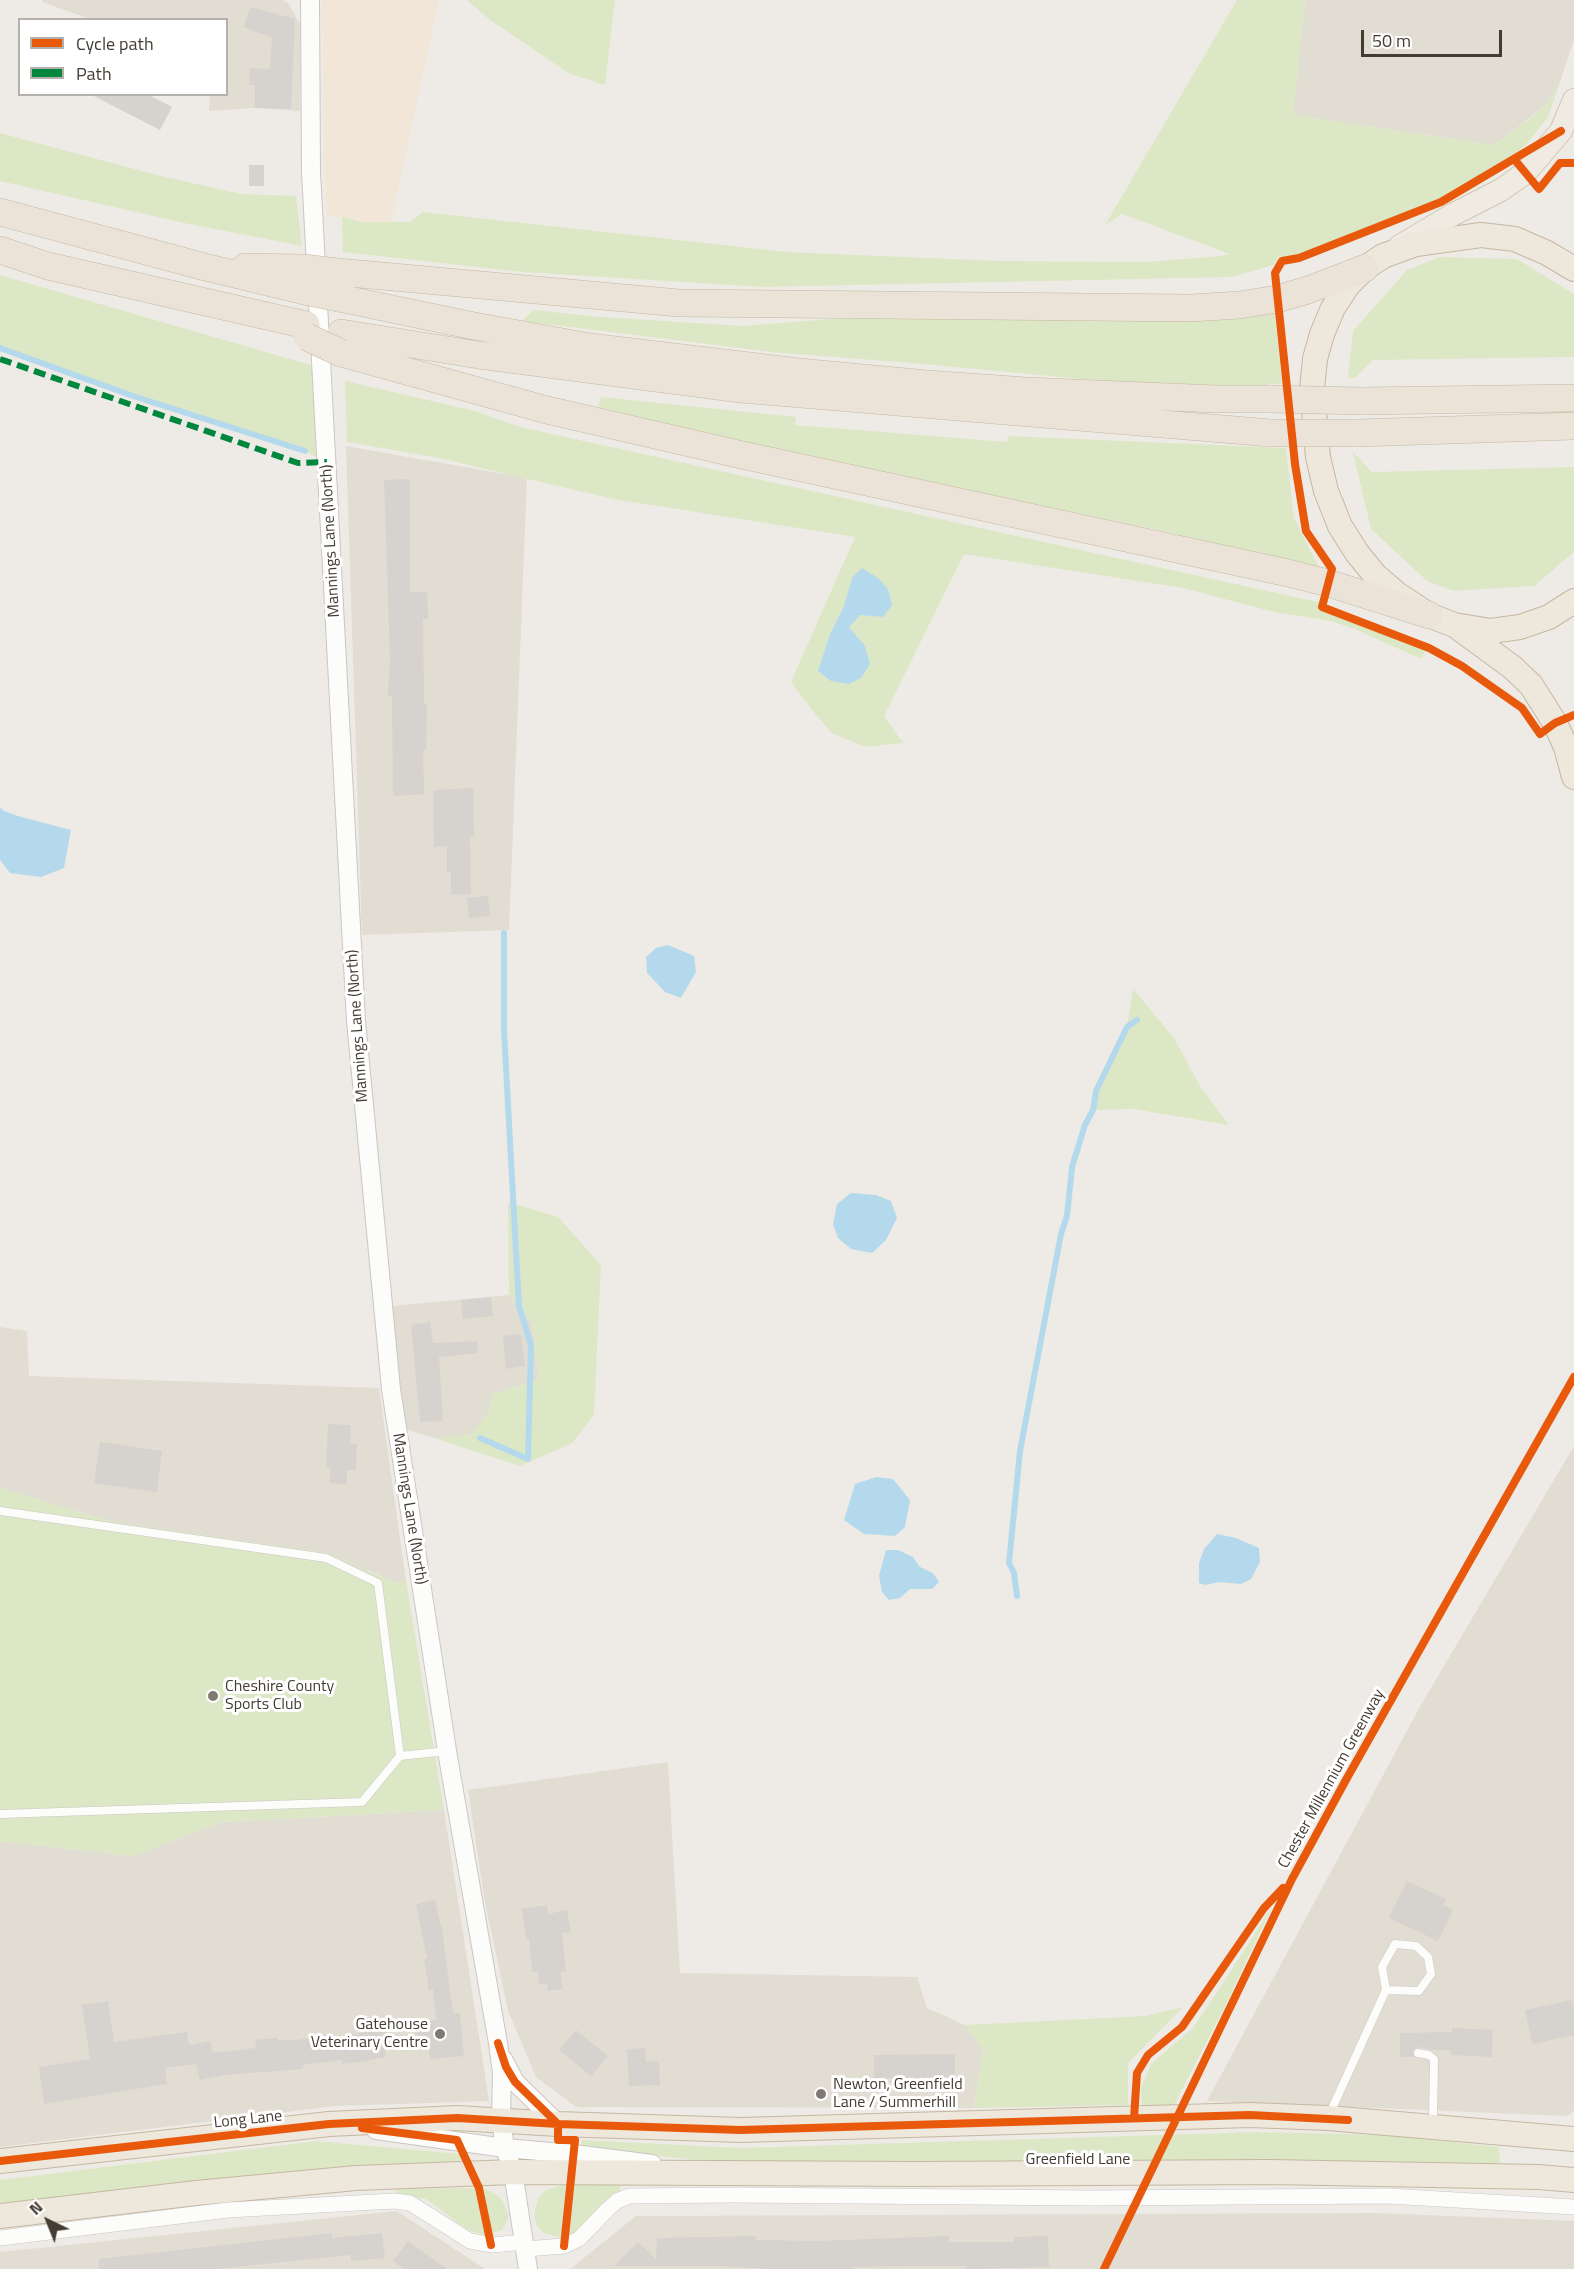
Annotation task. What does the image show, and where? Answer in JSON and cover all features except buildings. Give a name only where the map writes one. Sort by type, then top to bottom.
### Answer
[{"type":"highway","points":[[0,212],[205,267],[338,285],[474,326],[590,347],[799,372],[1026,391],[1216,399],[1360,401],[1574,398]]},
{"type":"highway","points":[[338,285],[679,303],[1191,308],[1239,305],[1276,299],[1308,290],[1416,244],[1481,235],[1515,239],[1547,253],[1574,269]]},
{"type":"highway","points":[[0,250],[48,266],[269,318],[558,413],[1298,575],[1454,625],[1491,631],[1520,627],[1549,617],[1574,601]]},
{"type":"highway","points":[[1374,262],[1348,285],[1333,308],[1322,334],[1315,359],[1312,389],[1318,457],[1326,491],[1340,526],[1357,553],[1389,588],[1428,615]]},
{"type":"highway","points":[[341,343],[479,355],[741,389],[1271,433],[1574,426]]},
{"type":"highway","points":[[1454,625],[1512,667],[1531,685],[1555,723],[1566,747],[1574,777]]},
{"type":"highway","points":[[501,2120],[741,2130],[1250,2115],[1328,2118],[1574,2139]]},
{"type":"highway","name":"Long Lane","points":[[0,2161],[329,2124],[457,2118],[501,2120]]},
{"type":"highway","points":[[0,2216],[196,2193],[356,2178],[513,2172]]},
{"type":"highway","name":"Greenfield Lane","points":[[513,2172],[1270,2172],[1539,2177],[1574,2180]]},
{"type":"main road","points":[[1374,262],[1452,215],[1501,190],[1525,173],[1561,131],[1574,100]]},
{"type":"street","name":"Mannings Lane (North)","points":[[310,0],[311,172],[356,1021],[391,1392],[447,1751],[498,2043],[502,2073],[501,2120],[513,2172],[528,2269]]},
{"type":"street","name":"Mannings Lane (North)","points":[[498,2043],[506,2067],[515,2082],[558,2124]]},
{"type":"street","points":[[329,2124],[506,2148],[725,2173]]},
{"type":"street","points":[[0,2238],[228,2210],[394,2200],[410,2203],[470,2241],[493,2245],[524,2246],[564,2246],[579,2239],[617,2201],[629,2196],[1091,2198],[1389,2196],[1574,2207]]},
{"type":"lane","points":[[0,1511],[326,1558],[378,1583],[400,1756]]},
{"type":"lane","points":[[0,1814],[362,1803],[400,1756],[447,1751]]},
{"type":"lane","points":[[1328,2118],[1386,1990],[1382,1967],[1395,1944],[1416,1946],[1428,1957],[1431,1974],[1419,1991],[1386,1990]]},
{"type":"lane","points":[[1418,2053],[1429,2055],[1434,2059],[1432,2128]]},
{"type":"shaded area","points":[[43,0],[283,0],[288,3],[300,24],[300,111],[255,108],[209,111],[210,96],[228,96],[228,18],[87,18],[42,2]]},
{"type":"shaded area","points":[[322,0],[439,0],[391,222],[362,222],[342,217],[327,217]]},
{"type":"shaded area","points":[[1305,0],[1574,0],[1574,40],[1559,85],[1547,103],[1493,145],[1292,115]]},
{"type":"shaded area","points":[[346,446],[527,478],[509,930],[362,935]]},
{"type":"shaded area","points":[[509,1295],[532,1322],[539,1380],[492,1394],[489,1411],[472,1434],[437,1439],[403,1428],[392,1306]]},
{"type":"shaded area","points":[[0,1327],[27,1331],[29,1376],[379,1388],[406,1581],[395,1583],[370,1571],[109,1521],[0,1488]]},
{"type":"shaded area","points":[[1574,1446],[1574,2111],[1567,2116],[1207,2101],[1422,1703]]},
{"type":"shaded area","points":[[668,1762],[680,1973],[917,1977],[927,2008],[965,2025],[983,2049],[974,2108],[576,2107],[536,2077],[508,2011],[484,1897],[468,1790]]},
{"type":"shaded area","points":[[444,1810],[489,2101],[336,2106],[0,2147],[0,1841],[134,1856],[221,1822]]},
{"type":"shaded area","points":[[397,2211],[485,2269],[0,2269],[0,2252]]},
{"type":"shaded area","points":[[1375,2213],[1574,2221],[1574,2269],[570,2269],[636,2216]]},
{"type":"green space","points":[[467,0],[615,0],[605,85],[570,74],[490,20]]},
{"type":"green space","points":[[1237,0],[1305,0],[1293,115],[1493,145],[1533,116],[1547,103],[1559,85],[1548,117],[1527,143],[1495,174],[1317,251],[1278,258],[1274,265],[1232,277],[763,287],[522,272],[343,252],[342,217],[362,222],[410,222],[423,212],[787,252],[998,261],[1146,262],[1230,254],[1122,214],[1105,225]]},
{"type":"green space","points":[[0,133],[157,175],[241,194],[296,196],[302,246],[184,223],[0,181]]},
{"type":"green space","points":[[1440,257],[1517,259],[1574,294],[1574,357],[1373,360],[1355,378],[1348,378],[1353,331],[1407,270]]},
{"type":"green space","points":[[0,275],[321,368],[327,462],[305,451],[133,396],[0,348]]},
{"type":"green space","points":[[1274,308],[1282,383],[1242,388],[1135,384],[771,352],[522,321],[534,310],[601,317],[743,326],[829,319],[1050,318]]},
{"type":"green space","points":[[345,381],[475,411],[520,427],[1322,603],[1326,608],[1426,649],[1421,659],[1357,630],[1331,621],[1274,612],[1183,588],[964,554],[884,716],[903,743],[865,747],[832,733],[791,682],[855,537],[613,499],[439,458],[347,442]]},
{"type":"green space","points":[[601,397],[796,417],[795,425],[1007,442],[1008,436],[1286,448],[1294,518],[1320,570],[1168,532],[766,448],[598,407]]},
{"type":"green space","points":[[1353,452],[1372,472],[1574,467],[1574,552],[1534,586],[1454,591],[1427,581],[1371,529]]},
{"type":"green space","points":[[1133,989],[1174,1038],[1200,1086],[1229,1125],[1133,1109],[1093,1110],[1096,1091],[1127,1027]]},
{"type":"green space","points":[[508,1202],[558,1217],[601,1265],[594,1415],[572,1443],[520,1466],[437,1439],[472,1434],[489,1411],[492,1394],[539,1380],[532,1322],[509,1295]]},
{"type":"green space","name":"Cheshire County Sports Club","points":[[0,1488],[109,1521],[328,1553],[395,1583],[406,1581],[444,1810],[221,1822],[134,1856],[0,1841]]},
{"type":"green space","points":[[1273,1905],[1174,2105],[1142,2105],[1141,2087],[1152,2063],[1192,2029]]},
{"type":"green space","points":[[1183,2007],[1128,2063],[1128,2105],[974,2108],[983,2049],[965,2025],[1145,2016]]},
{"type":"green space","points":[[1257,2132],[1389,2135],[1498,2147],[1501,2168],[784,2165],[685,2159],[581,2146],[582,2140],[741,2148]]},
{"type":"green space","points":[[316,2141],[460,2154],[465,2157],[445,2163],[0,2207],[0,2180]]},
{"type":"green space","points":[[563,2185],[621,2185],[620,2191],[611,2195],[571,2236],[560,2237],[544,2233],[537,2226],[534,2216],[538,2198],[546,2190]]},
{"type":"green space","points":[[482,2188],[496,2194],[503,2201],[509,2216],[502,2230],[484,2235],[468,2230],[426,2199],[396,2194],[396,2189]]},
{"type":"water","points":[[862,568],[878,578],[888,589],[892,605],[883,617],[860,615],[849,627],[865,646],[870,664],[861,678],[849,684],[831,681],[818,671],[830,634],[844,606],[852,578]]},
{"type":"water","points":[[0,807],[18,816],[71,830],[64,868],[41,877],[10,873],[0,860]]},
{"type":"water","points":[[668,945],[694,956],[696,972],[681,998],[665,992],[647,973],[646,957],[656,948]]},
{"type":"water","points":[[851,1193],[876,1195],[891,1201],[897,1218],[886,1240],[872,1253],[851,1249],[838,1238],[833,1224],[837,1204]]},
{"type":"water","points":[[876,1477],[893,1479],[910,1500],[905,1527],[895,1536],[864,1534],[844,1520],[855,1484]]},
{"type":"water","points":[[1217,1534],[1236,1538],[1259,1548],[1260,1562],[1251,1579],[1241,1584],[1219,1582],[1205,1585],[1199,1583],[1199,1563],[1204,1549]]},
{"type":"water","points":[[886,1550],[898,1550],[913,1557],[920,1567],[933,1573],[939,1582],[932,1589],[910,1589],[900,1598],[889,1600],[882,1592],[879,1576]]},
{"type":"waterway","points":[[0,348],[133,396],[305,451]]},
{"type":"waterway","points":[[480,1438],[528,1459],[531,1345],[519,1306],[504,1031],[504,933]]},
{"type":"waterway","points":[[1017,1596],[1014,1573],[1009,1563],[1020,1451],[1061,1234],[1067,1216],[1072,1167],[1085,1125],[1093,1110],[1096,1091],[1127,1027],[1137,1020]]},
{"type":"marked path","points":[[0,359],[298,463],[327,462]]},
{"type":"cycle path","points":[[1561,131],[1441,202],[1299,258],[1282,261],[1275,273],[1295,464],[1306,531],[1332,569],[1322,607],[1429,648],[1462,666],[1522,708],[1540,734],[1555,723],[1574,715]]},
{"type":"cycle path","points":[[1514,159],[1539,189],[1560,163],[1574,163]]},
{"type":"cycle path","name":"Chester Millennium Greenway","points":[[1104,2269],[1292,1879],[1574,1377]]},
{"type":"cycle path","points":[[1134,2118],[1137,2073],[1148,2055],[1182,2027],[1264,1908],[1283,1888]]},
{"type":"cycle path","points":[[498,2043],[506,2067],[515,2082],[558,2124]]},
{"type":"cycle path","points":[[0,2161],[329,2124],[457,2118],[741,2130],[1250,2115],[1348,2120]]},
{"type":"cycle path","points":[[558,2124],[558,2140],[575,2140],[564,2246]]},
{"type":"cycle path","points":[[362,2128],[457,2140],[479,2188],[491,2245]]},
{"type":"place","name":"Cheshire County Sports Club","points":[[213,1696]]},
{"type":"place","name":"Gatehouse Veterinary Centre","points":[[440,2034]]},
{"type":"place","name":"Newton, Greenfield Lane / Summerhill","points":[[821,2094]]}]
